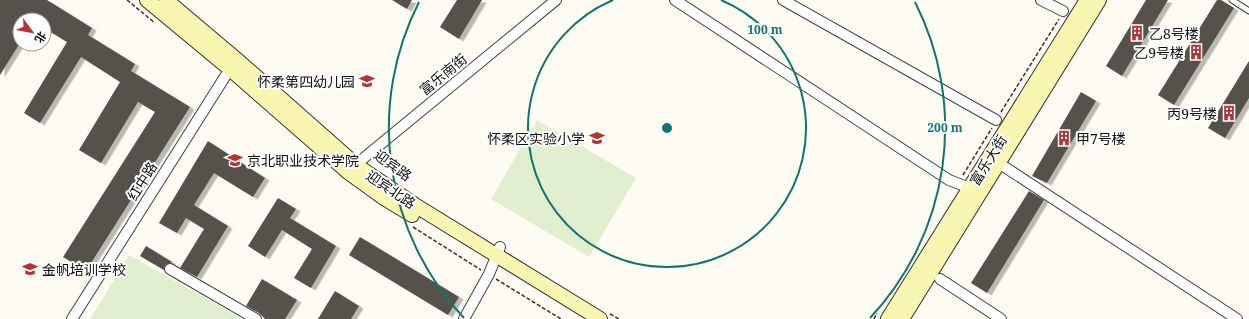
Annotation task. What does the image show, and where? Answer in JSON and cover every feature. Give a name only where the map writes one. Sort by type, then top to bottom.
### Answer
[{"type":"main road","name":"迎宾北路","points":[[147,0],[233,64]]},
{"type":"main road","name":"迎宾北路","points":[[166,0],[233,64],[384,198],[496,256],[603,315]]},
{"type":"main road","name":"富乐大街","points":[[994,159],[1087,0]]},
{"type":"main road","name":"富乐大街","points":[[883,316],[969,188],[994,159],[1099,0]]},
{"type":"main road","name":"富乐大街","points":[[902,319],[969,188]]},
{"type":"main road","name":"迎宾北路","points":[[496,256],[581,319]]},
{"type":"street","name":"富乐南街","points":[[352,168],[556,0]]},
{"type":"street","points":[[675,0],[949,180],[969,188]]},
{"type":"street","points":[[782,0],[996,120]]},
{"type":"street","points":[[1041,0],[1063,11]]},
{"type":"street","name":"红中路","points":[[72,319],[233,64]]},
{"type":"street","points":[[994,159],[1237,319]]},
{"type":"street","points":[[464,319],[489,274],[496,256]]},
{"type":"street","points":[[170,269],[256,319]]},
{"type":"street","points":[[940,279],[1001,319]]},
{"type":"lane","points":[[1232,0],[1249,11]]},
{"type":"path","name":"富乐大街","points":[[969,188],[996,120],[1063,11]]},
{"type":"path","points":[[603,315],[619,319]]},
{"type":"path","points":[[874,319],[883,316]]},
{"type":"green space","points":[[537,120],[636,178],[589,257],[491,199]]},
{"type":"green space","points":[[129,255],[242,319],[90,319]]},
{"type":"building","points":[[0,0],[47,0],[92,28],[88,35],[135,64],[131,71],[190,107],[86,271],[63,257],[155,112],[138,102],[101,163],[79,150],[120,82],[81,57],[40,123],[24,113],[67,42],[52,33],[52,12],[12,12],[12,52],[14,52],[0,75]]},
{"type":"building","points":[[392,0],[412,0],[407,9]]},
{"type":"building","points":[[457,0],[482,0],[459,39],[440,27]]},
{"type":"building","name":"乙8号楼","points":[[1146,0],[1168,0],[1122,76],[1106,66]]},
{"type":"building","name":"乙9号楼","points":[[1217,0],[1221,0],[1234,8],[1174,105],[1158,95]]},
{"type":"building","name":"丙9号楼","points":[[1249,61],[1249,98],[1225,138],[1208,128]]},
{"type":"building","name":"甲7号楼","points":[[1081,92],[1096,101],[1047,183],[1032,176]]},
{"type":"building","points":[[208,141],[265,178],[253,197],[214,173],[194,205],[228,226],[197,277],[180,268],[204,229],[186,218],[177,233],[159,223]]},
{"type":"building","points":[[1029,191],[1044,200],[987,293],[971,283]]},
{"type":"building","points":[[278,198],[296,209],[290,218],[336,246],[311,288],[294,278],[312,249],[282,230],[265,257],[248,246]]},
{"type":"building","points":[[360,237],[459,297],[448,315],[349,255]]},
{"type":"building","points":[[146,246],[172,262],[165,265],[164,270],[140,256]]},
{"type":"building","points":[[262,279],[297,300],[285,319],[265,319],[259,313],[246,306]]},
{"type":"building","points":[[335,291],[359,306],[351,319],[318,319]]},
{"type":"place","name":"乙8号楼","points":[[1137,33]]},
{"type":"place","name":"乙9号楼","points":[[1196,52]]},
{"type":"place","name":"怀柔第四幼儿园","points":[[367,81]]},
{"type":"place","name":"丙9号楼","points":[[1229,113]]},
{"type":"place","name":"怀柔区实验小学","points":[[597,138]]},
{"type":"place","name":"甲7号楼","points":[[1064,138]]},
{"type":"place","name":"京北职业技术学院","points":[[235,160]]},
{"type":"place","name":"金帆培训学校","points":[[30,269]]}]
